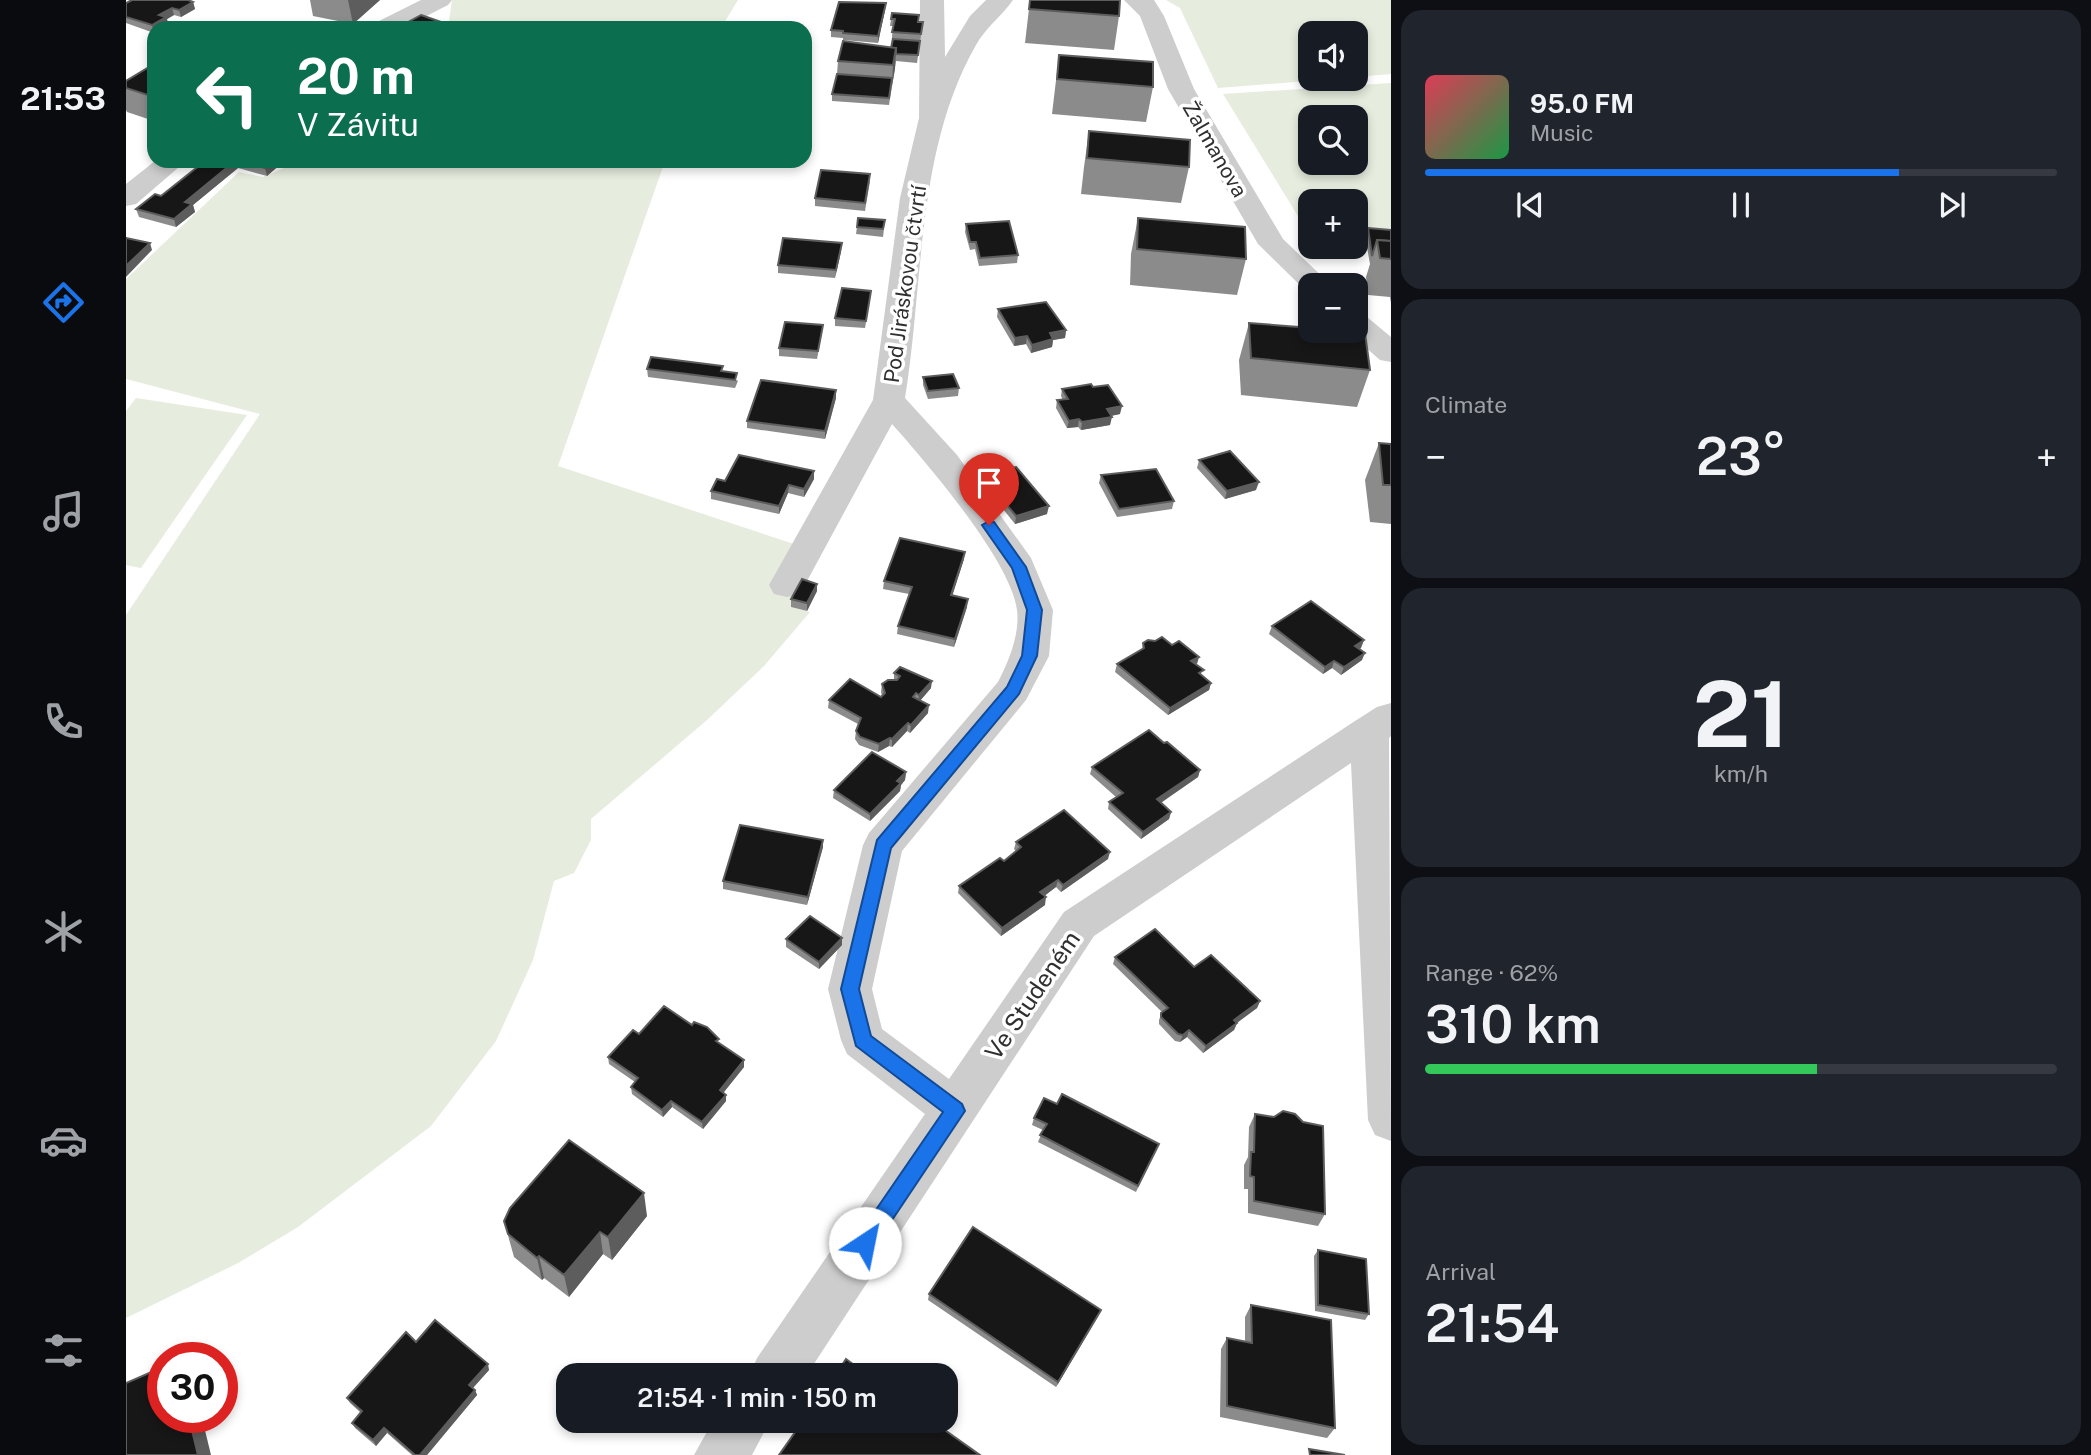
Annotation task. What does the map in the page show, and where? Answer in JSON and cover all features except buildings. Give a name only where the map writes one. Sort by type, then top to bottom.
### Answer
[{"type":"street","points":[[398,21],[440,0]]},
{"type":"street","name":"Pod Jiráskovou čtvrtí","points":[[787,585],[889,400],[914,198],[932,118],[932,0]]},
{"type":"street","points":[[932,118],[950,71],[980,18],[1001,0]]},
{"type":"street","name":"Žalmanova","points":[[1136,0],[1145,5],[1152,16],[1181,89],[1272,244],[1303,273]]},
{"type":"street","points":[[126,198],[163,168]]},
{"type":"street","points":[[1368,333],[1391,353]]},
{"type":"street","points":[[889,400],[945,463],[1019,567],[1035,610],[1030,656],[1013,690],[883,845],[850,989],[863,1040],[955,1111]]},
{"type":"street","points":[[1380,724],[1391,1119]]},
{"type":"street","name":"Ve Studeném","points":[[784,1363],[1079,924],[1380,724]]},
{"type":"street","points":[[721,1455],[736,1433]]},
{"type":"shaded area","points":[[452,0],[738,0],[725,21],[449,21]]},
{"type":"shaded area","points":[[1166,0],[1391,0],[1391,74],[1368,76],[1368,21],[1298,21],[1298,82],[1218,88],[1180,8]]},
{"type":"shaded area","points":[[1391,83],[1391,229],[1368,230],[1368,189],[1298,189],[1298,216],[1223,94],[1298,89],[1368,91],[1368,85]]},
{"type":"shaded area","points":[[284,168],[663,168],[558,466],[794,544],[804,588],[791,607],[810,612],[764,666],[707,720],[591,819],[591,840],[574,873],[554,881],[533,960],[496,1041],[431,1126],[298,1227],[238,1263],[126,1318],[126,615],[260,414],[126,379],[126,279],[239,172],[263,177]]},
{"type":"shaded area","points":[[136,398],[247,415],[141,568],[126,565],[126,411]]},
{"type":"route","points":[[865,1243],[955,1111],[863,1040],[850,989],[883,845],[1013,690],[1030,656],[1035,610],[1019,567],[989,525]]}]
